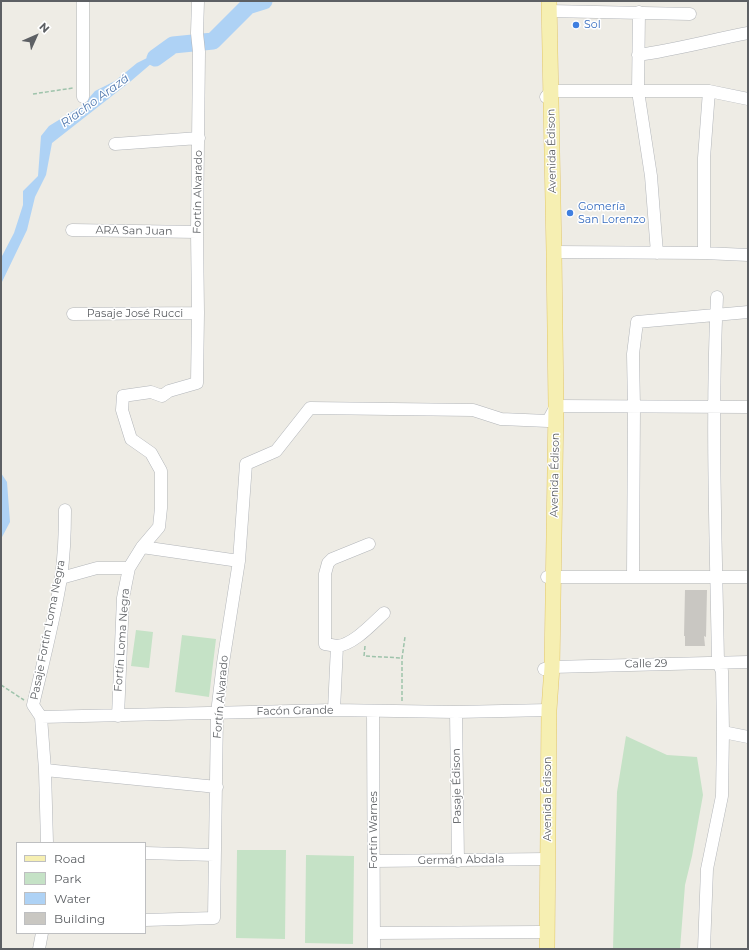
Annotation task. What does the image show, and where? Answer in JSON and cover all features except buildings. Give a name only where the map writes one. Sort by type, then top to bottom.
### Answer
[{"type":"main road","name":"Avenida Édison","points":[[547,4],[550,289],[548,421],[550,577]]},
{"type":"main road","name":"Avenida Édison","points":[[541,949],[546,710],[556,406],[554,252],[548,94]]},
{"type":"main road","name":"Avenida Édison","points":[[544,859],[547,949]]},
{"type":"street","points":[[83,1],[83,92]]},
{"type":"street","name":"Fortín Alvarado","points":[[123,396],[152,392],[162,396],[169,391],[197,383],[197,232],[199,138],[199,52],[197,33],[198,1]]},
{"type":"street","points":[[547,4],[638,12],[690,14]]},
{"type":"street","points":[[638,12],[638,91],[651,176],[657,253]]},
{"type":"street","points":[[638,56],[748,33]]},
{"type":"street","points":[[548,94],[638,91],[709,91],[748,99]]},
{"type":"street","points":[[704,253],[704,158],[709,91]]},
{"type":"street","points":[[115,144],[199,138]]},
{"type":"street","name":"ARA San Juan","points":[[72,230],[197,232]]},
{"type":"street","points":[[554,252],[704,253],[748,255]]},
{"type":"street","points":[[704,949],[707,868],[722,796],[722,671],[718,663],[715,407],[717,297]]},
{"type":"street","points":[[634,576],[633,354],[637,322],[748,312]]},
{"type":"street","name":"Pasaje José Rucci","points":[[73,314],[198,313]]},
{"type":"street","name":"Fortín Loma Negra","points":[[118,716],[123,598],[129,568],[142,547],[159,527],[161,508],[161,471],[151,453],[131,439],[122,410],[123,396]]},
{"type":"street","points":[[548,421],[556,406],[748,407]]},
{"type":"street","name":"Fortín Alvarado","points":[[146,920],[214,918],[217,713],[222,663],[238,560],[246,464],[276,451],[310,408],[473,410],[501,420],[548,421]]},
{"type":"street","name":"Pasaje Fortín Loma Negra","points":[[47,842],[45,770],[41,717],[33,705],[61,578],[65,510]]},
{"type":"street","points":[[369,544],[328,563],[325,574],[326,644],[344,646],[365,631],[384,613]]},
{"type":"street","points":[[142,547],[238,560]]},
{"type":"street","points":[[61,578],[97,568],[129,568]]},
{"type":"street","points":[[550,577],[748,577]]},
{"type":"street","points":[[334,710],[337,646]]},
{"type":"street","name":"Calle 29","points":[[548,668],[748,662]]},
{"type":"street","name":"Facón Grande","points":[[41,717],[334,710],[456,712],[546,710]]},
{"type":"street","name":"Fortín Warnes","points":[[373,711],[374,949]]},
{"type":"street","name":"Pasaje Édison","points":[[456,712],[458,861]]},
{"type":"street","points":[[723,732],[748,737]]},
{"type":"street","points":[[45,770],[217,787]]},
{"type":"street","points":[[146,853],[214,855]]},
{"type":"street","name":"Germán Abdala","points":[[374,861],[544,859]]},
{"type":"street","points":[[374,933],[541,932]]},
{"type":"street","points":[[39,949],[42,934]]},
{"type":"path","points":[[33,94],[83,92]]},
{"type":"path","points":[[365,631],[364,656],[402,658]]},
{"type":"path","points":[[402,711],[402,658],[405,637]]},
{"type":"path","points":[[1,685],[33,705]]},
{"type":"green space","points":[[136,630],[153,632],[149,668],[131,666]]},
{"type":"green space","points":[[182,635],[216,639],[209,697],[175,692]]},
{"type":"green space","points":[[626,736],[667,755],[697,757],[703,795],[685,885],[680,949],[613,949],[617,792]]},
{"type":"green space","points":[[237,850],[286,850],[285,939],[236,938]]},
{"type":"green space","points":[[306,855],[354,856],[353,944],[305,943]]},
{"type":"water","points":[[173,45],[131,81],[52,143],[46,175],[35,197],[27,230],[1,284],[1,258],[14,233],[23,205],[23,191],[38,176],[41,136],[49,126],[83,105],[95,91],[115,81],[137,63]]},
{"type":"water","points":[[1,473],[7,482],[10,522],[1,539]]},
{"type":"waterway","name":"Riacho Arazá","points":[[155,58],[173,45],[213,41],[248,6],[264,1]]},
{"type":"place","name":"Sol","points":[[576,25]]},
{"type":"place","name":"Gomería San Lorenzo","points":[[570,213]]}]
